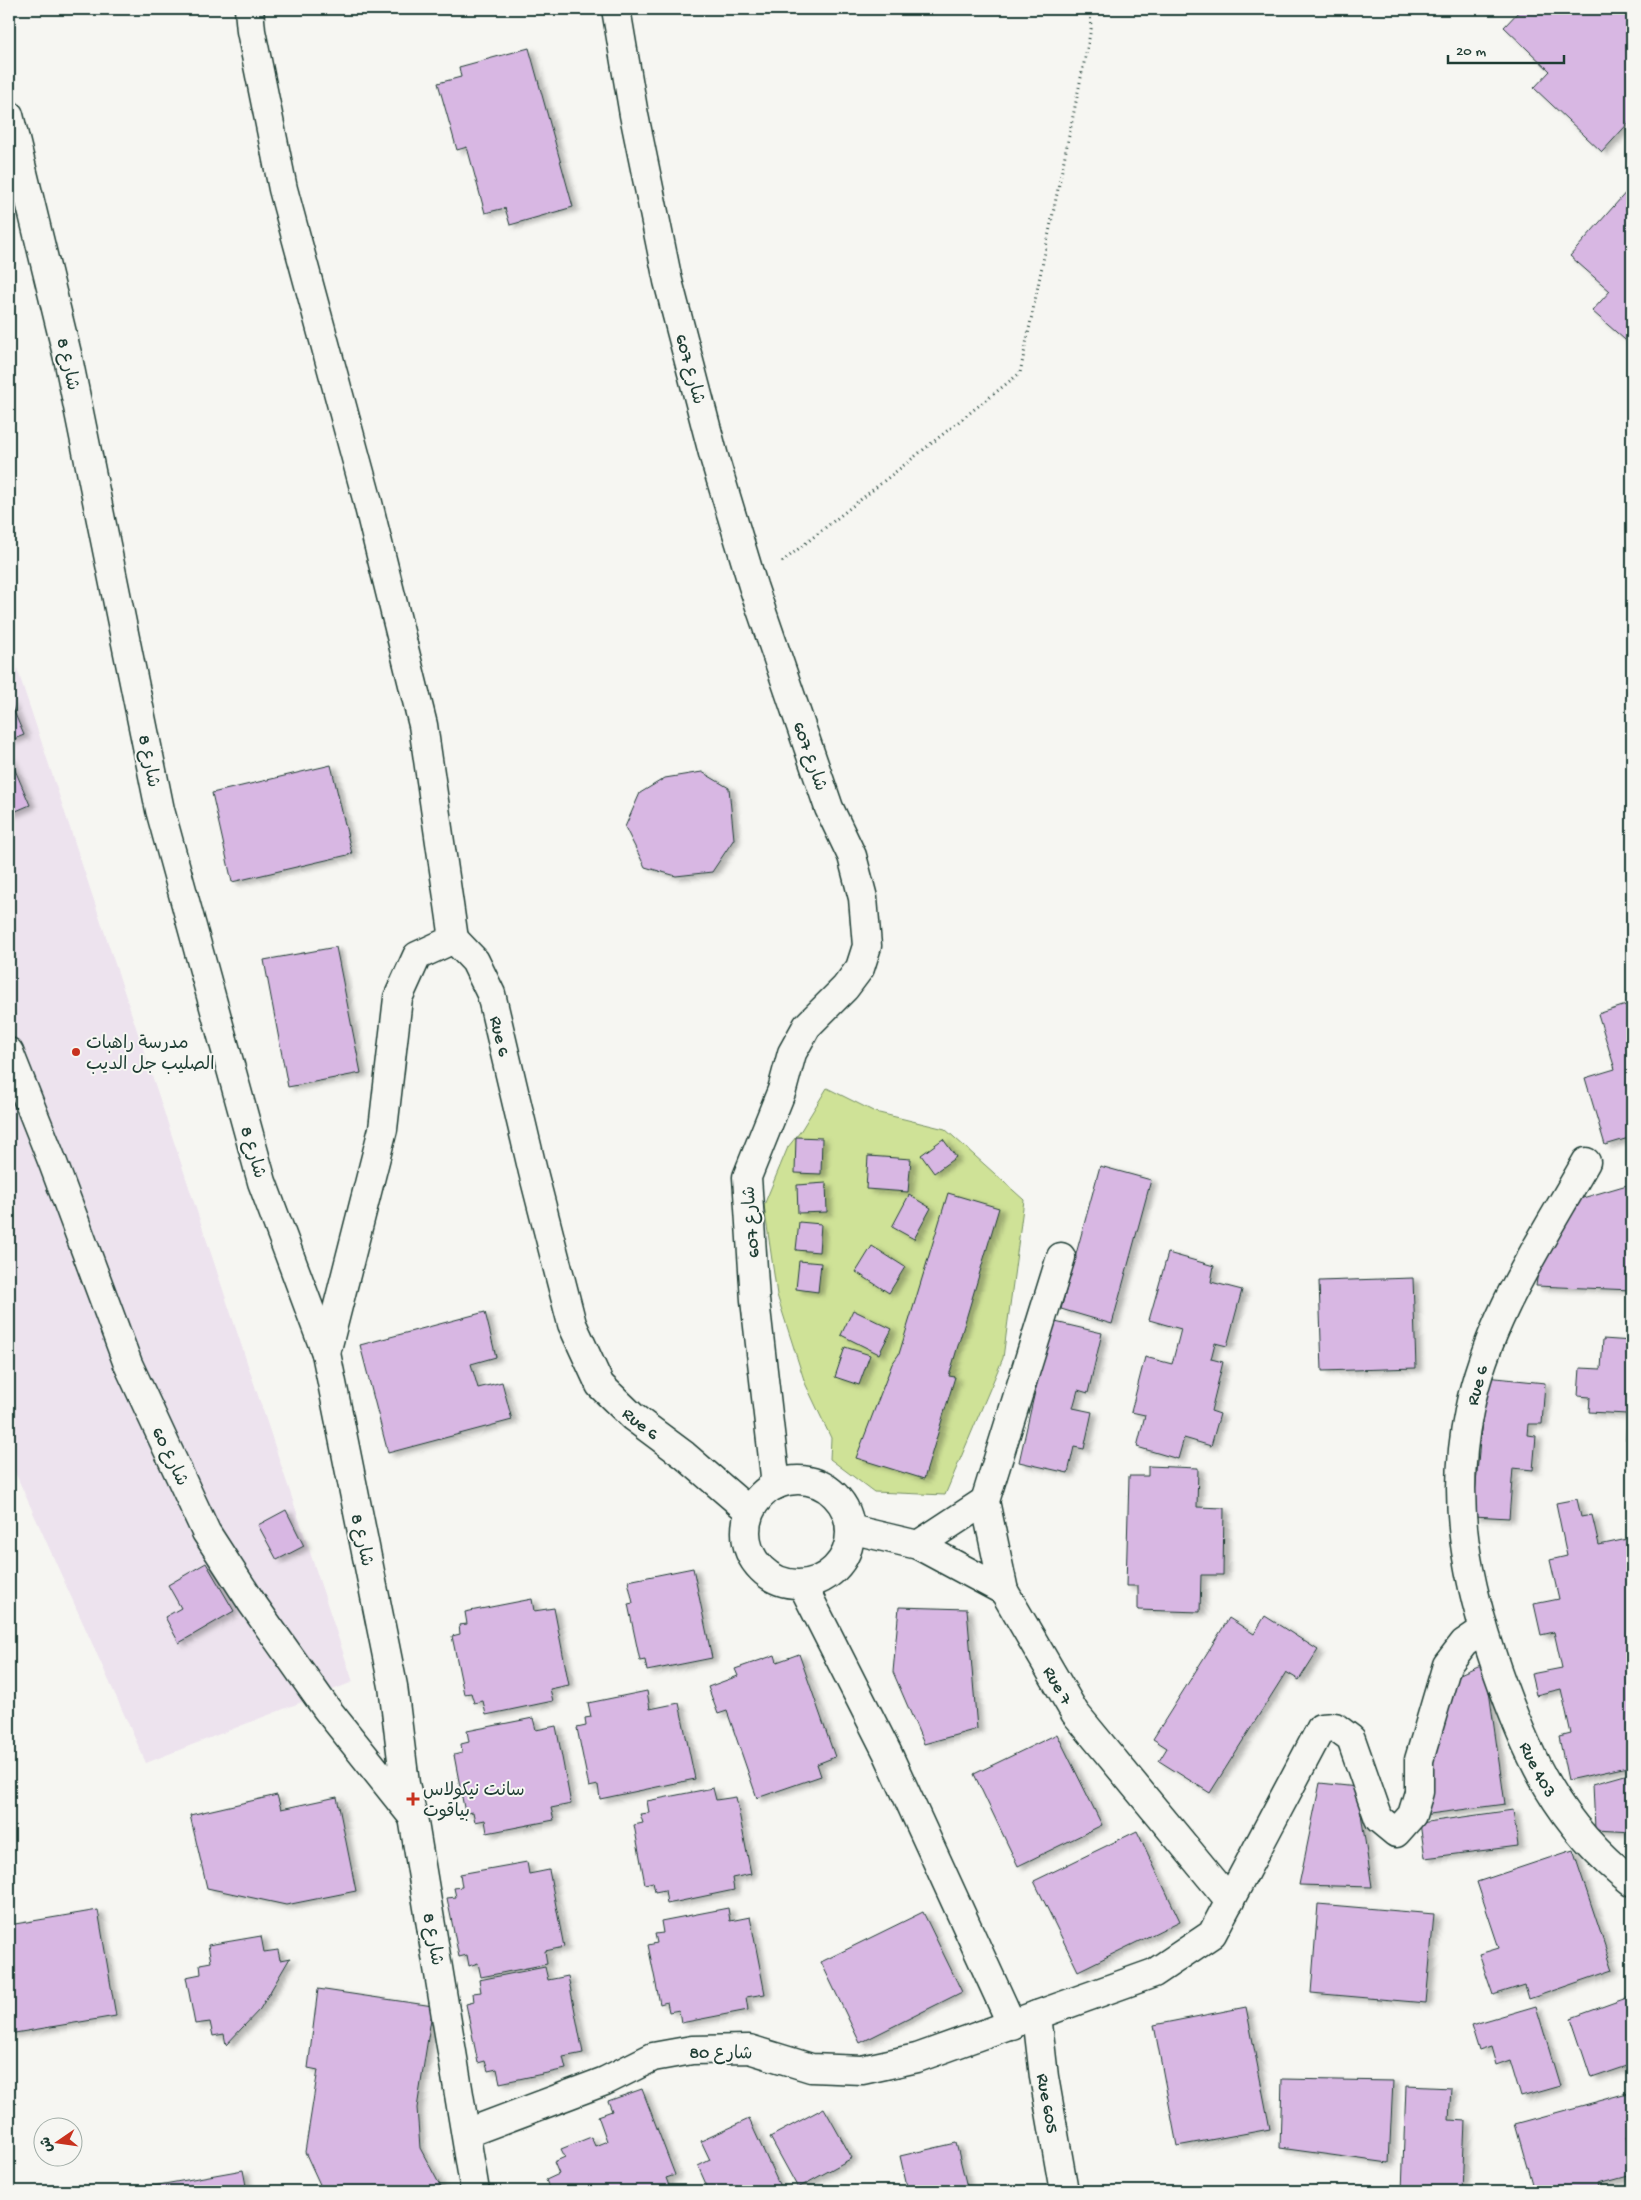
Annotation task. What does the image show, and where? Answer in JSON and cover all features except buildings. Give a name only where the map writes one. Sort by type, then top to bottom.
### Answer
[{"type":"street","points":[[249,9],[251,31],[283,189],[363,485],[423,725],[454,939],[417,956],[398,998],[383,1130],[326,1353]]},
{"type":"street","name":"شارع 607","points":[[616,9],[634,114],[668,281],[714,457],[753,586],[828,808],[852,856],[863,898],[867,946],[860,968],[845,988],[807,1026],[792,1053],[782,1090],[747,1177],[755,1300],[776,1485]]},
{"type":"street","name":"شارع 8","points":[[9,115],[68,358],[160,810],[262,1182],[326,1353],[393,1686],[405,1784],[413,1817],[467,2133],[475,2191]]},
{"type":"street","name":"Rue 6","points":[[454,939],[475,961],[491,994],[533,1172],[572,1324],[600,1386],[632,1417],[684,1455],[750,1511]]},
{"type":"street","name":"شارع 60","points":[[9,1052],[128,1364],[206,1532],[252,1603],[326,1708],[413,1817]]},
{"type":"street","name":"Rue 6","points":[[1483,1630],[1469,1576],[1462,1522],[1461,1466],[1469,1411],[1484,1357],[1504,1306],[1586,1162]]},
{"type":"street","points":[[1004,1591],[984,1501],[1061,1257]]},
{"type":"street","points":[[796,1480],[815,1483],[832,1493],[845,1509],[850,1529],[845,1555],[828,1576],[802,1586],[776,1581],[755,1564],[745,1538],[750,1511],[760,1496],[776,1485],[796,1480]]},
{"type":"street","points":[[918,1545],[984,1501]]},
{"type":"street","points":[[850,1529],[918,1545],[1004,1591]]},
{"type":"street","name":"Rue 605","points":[[802,1586],[1025,2020],[1044,2077],[1064,2191]]},
{"type":"street","name":"Rue 7","points":[[1004,1591],[1075,1713],[1230,1901]]},
{"type":"street","name":"Rue 403","points":[[1483,1630],[1514,1719],[1538,1774],[1571,1822],[1611,1866],[1632,1882]]},
{"type":"street","name":"شارع 80","points":[[467,2133],[605,2081],[653,2057],[692,2050],[748,2049],[811,2068],[862,2070],[917,2058],[1154,1973],[1212,1934],[1279,1804],[1321,1728],[1335,1727],[1351,1739],[1378,1819],[1396,1833],[1412,1815],[1419,1792],[1419,1760],[1447,1665],[1464,1643],[1483,1630]]},
{"type":"path","points":[[753,586],[1020,373],[1091,29],[1090,9]]},
{"type":"shaded area","name":"مدرسة راهبات الصليب جل الديب","points":[[9,644],[353,1682],[146,1763],[9,1459]]},
{"type":"green space","points":[[827,1088],[875,1112],[945,1129],[1024,1200],[1003,1358],[945,1495],[874,1492],[830,1459],[831,1438],[805,1383],[777,1295],[764,1205],[788,1147],[800,1132]]},
{"type":"place","name":"مدرسة راهبات الصليب جل الديب","points":[[76,1052]]},
{"type":"place","name":"سانت نيكولاس بياقوت","points":[[413,1799]]}]
